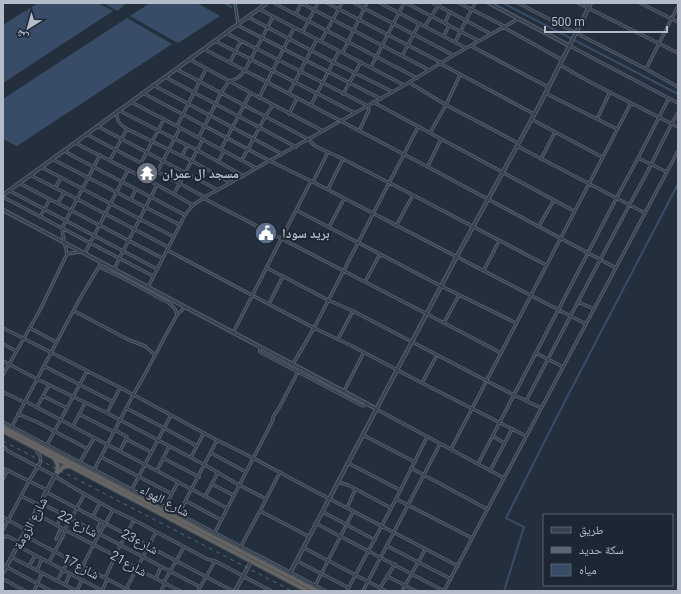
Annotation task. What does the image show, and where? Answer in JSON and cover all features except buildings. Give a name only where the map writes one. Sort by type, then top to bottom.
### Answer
[{"type":"highway","name":"شارع الهواء","points":[[3,426],[10,428],[64,460],[131,491],[214,534],[240,548],[252,559]]},
{"type":"highway","name":"شارع الهواء","points":[[3,431],[34,446],[54,458],[64,460],[70,466],[317,591]]},
{"type":"highway","points":[[54,458],[58,465],[56,474]]},
{"type":"highway","points":[[56,474],[63,467],[70,466]]},
{"type":"highway","name":"شارع الهواء","points":[[289,576],[308,591]]},
{"type":"street","points":[[235,3],[238,24]]},
{"type":"street","points":[[153,276],[3,196],[117,111],[267,3]]},
{"type":"street","points":[[274,3],[418,78]]},
{"type":"street","points":[[296,14],[301,3],[430,70]]},
{"type":"street","points":[[303,32],[318,3]]},
{"type":"street","points":[[327,3],[408,45],[460,75],[534,114]]},
{"type":"street","points":[[321,41],[342,3]]},
{"type":"street","points":[[354,3],[454,55]]},
{"type":"street","points":[[343,52],[368,3]]},
{"type":"street","points":[[380,3],[466,48]]},
{"type":"street","points":[[371,67],[405,3],[449,25],[478,42]]},
{"type":"street","points":[[433,3],[491,34]]},
{"type":"street","points":[[425,26],[440,3]]},
{"type":"street","points":[[459,3],[562,60]]},
{"type":"street","points":[[454,42],[475,3]]},
{"type":"street","points":[[489,3],[678,103]]},
{"type":"street","points":[[518,3],[678,87]]},
{"type":"street","points":[[578,3],[678,53]]},
{"type":"street","points":[[289,576],[457,256],[532,119],[591,3]]},
{"type":"street","points":[[640,3],[678,22]]},
{"type":"street","points":[[646,69],[678,6]]},
{"type":"street","points":[[259,9],[405,85]]},
{"type":"street","points":[[445,23],[450,12]]},
{"type":"street","points":[[199,137],[229,81],[239,77],[245,70],[273,16]]},
{"type":"street","points":[[248,17],[393,92]]},
{"type":"street","points":[[148,287],[185,215],[193,205],[519,19]]},
{"type":"street","points":[[238,24],[380,99]]},
{"type":"street","points":[[402,56],[419,24]]},
{"type":"street","points":[[444,36],[449,25]]},
{"type":"street","points":[[259,98],[295,27]]},
{"type":"street","points":[[226,33],[368,106]]},
{"type":"street","points":[[289,93],[317,39]]},
{"type":"street","points":[[215,40],[355,113]]},
{"type":"street","points":[[230,62],[242,41]]},
{"type":"street","points":[[471,46],[548,87]]},
{"type":"street","points":[[204,49],[616,268]]},
{"type":"street","points":[[311,105],[339,50]]},
{"type":"street","points":[[189,59],[259,98],[323,131]]},
{"type":"street","points":[[343,94],[361,62]]},
{"type":"street","points":[[560,65],[678,127]]},
{"type":"street","points":[[176,69],[265,116],[308,140],[315,146],[413,194],[546,265]]},
{"type":"street","points":[[177,126],[206,69]]},
{"type":"street","points":[[430,133],[460,75]]},
{"type":"street","points":[[164,77],[296,147]]},
{"type":"street","points":[[409,83],[518,144],[541,159],[645,213]]},
{"type":"street","points":[[153,85],[282,154]]},
{"type":"street","points":[[597,119],[610,92]]},
{"type":"street","points":[[142,93],[270,161],[328,189],[373,214],[457,256],[586,324]]},
{"type":"street","points":[[221,149],[251,93]]},
{"type":"street","points":[[545,93],[617,129]]},
{"type":"street","points":[[289,114],[297,98]]},
{"type":"street","points":[[478,464],[669,98]]},
{"type":"street","points":[[131,102],[256,168]]},
{"type":"street","points":[[373,102],[574,212]]},
{"type":"street","points":[[450,449],[631,103]]},
{"type":"street","points":[[242,160],[265,116],[273,105]]},
{"type":"street","points":[[359,131],[369,110],[368,106]]},
{"type":"street","points":[[117,111],[118,122],[122,126],[192,161],[231,183]]},
{"type":"street","points":[[117,111],[197,150],[244,176]]},
{"type":"street","points":[[526,401],[678,113]]},
{"type":"street","points":[[141,163],[164,119]]},
{"type":"street","points":[[532,119],[602,158]]},
{"type":"street","points":[[97,126],[218,190]]},
{"type":"street","points":[[293,364],[314,328],[418,127]]},
{"type":"street","points":[[152,182],[180,128]]},
{"type":"street","points":[[110,160],[127,129]]},
{"type":"street","points":[[541,159],[555,132]]},
{"type":"street","points":[[86,134],[205,197]]},
{"type":"street","points":[[174,194],[203,139]]},
{"type":"street","points":[[428,167],[441,139]]},
{"type":"street","points":[[75,142],[193,205]]},
{"type":"street","points":[[182,156],[187,146]]},
{"type":"street","points":[[64,150],[185,215]]},
{"type":"street","points":[[218,162],[224,150]]},
{"type":"street","points":[[316,524],[444,591],[678,151]]},
{"type":"street","points":[[233,333],[296,210],[328,152]]},
{"type":"street","points":[[3,375],[30,328],[67,254],[62,228],[100,155]]},
{"type":"street","points":[[638,158],[667,172]]},
{"type":"street","points":[[52,159],[180,225]]},
{"type":"street","points":[[328,189],[343,159]]},
{"type":"street","points":[[41,167],[174,237]]},
{"type":"street","points":[[85,253],[128,170]]},
{"type":"street","points":[[30,175],[134,229],[252,296],[526,436]]},
{"type":"street","points":[[55,188],[61,178]]},
{"type":"street","points":[[19,183],[162,258]]},
{"type":"street","points":[[114,269],[157,185]]},
{"type":"street","points":[[131,199],[136,189]]},
{"type":"street","points":[[9,191],[157,269]]},
{"type":"street","points":[[58,203],[64,192]]},
{"type":"street","points":[[396,226],[413,194]]},
{"type":"street","points":[[203,198],[501,353]]},
{"type":"street","points":[[329,227],[344,198]]},
{"type":"street","points":[[40,217],[50,199]]},
{"type":"street","points":[[539,226],[554,200]]},
{"type":"street","points":[[3,210],[344,391],[504,478]]},
{"type":"street","points":[[296,210],[516,323]]},
{"type":"street","points":[[484,270],[499,241]]},
{"type":"street","points":[[67,254],[81,251]]},
{"type":"street","points":[[366,282],[380,254]]},
{"type":"street","points":[[10,428],[102,263]]},
{"type":"street","points":[[99,267],[169,303],[175,309],[177,315]]},
{"type":"street","points":[[267,268],[541,408]]},
{"type":"street","points":[[269,304],[283,276]]},
{"type":"street","points":[[444,323],[459,295]]},
{"type":"street","points":[[578,302],[594,309]]},
{"type":"street","points":[[94,470],[177,315],[185,307]]},
{"type":"street","points":[[74,311],[129,340],[146,346],[155,355]]},
{"type":"street","points":[[338,339],[353,311]]},
{"type":"street","points":[[3,328],[458,566]]},
{"type":"street","points":[[30,328],[57,343]]},
{"type":"street","points":[[3,344],[16,351]]},
{"type":"street","points":[[260,347],[260,352],[364,406],[368,404]]},
{"type":"street","points":[[344,391],[364,352]]},
{"type":"street","points":[[536,353],[563,367]]},
{"type":"street","points":[[422,383],[437,355]]},
{"type":"street","points":[[3,361],[191,457],[266,499]]},
{"type":"street","points":[[44,366],[113,402]]},
{"type":"street","points":[[214,534],[247,472],[273,420],[273,417],[300,368]]},
{"type":"street","points":[[48,445],[87,371]]},
{"type":"street","points":[[37,407],[49,385]]},
{"type":"street","points":[[107,413],[120,388]]},
{"type":"street","points":[[3,392],[61,419],[206,495],[227,508]]},
{"type":"street","points":[[43,396],[67,408]]},
{"type":"street","points":[[73,426],[85,402]]},
{"type":"street","points":[[126,408],[197,446]]},
{"type":"street","points":[[18,414],[55,431],[88,449]]},
{"type":"street","points":[[79,414],[127,437],[126,439],[151,452]]},
{"type":"street","points":[[131,491],[171,415]]},
{"type":"street","points":[[3,422],[10,428],[48,445],[131,491],[165,507],[178,516],[217,440]]},
{"type":"street","points":[[490,470],[512,429]]},
{"type":"street","points":[[191,457],[204,433]]},
{"type":"street","points":[[363,435],[415,462]]},
{"type":"street","points":[[493,436],[504,443]]},
{"type":"street","points":[[80,462],[94,437]]},
{"type":"street","points":[[347,591],[382,527],[427,437]]},
{"type":"street","points":[[120,451],[126,439]]},
{"type":"street","points":[[363,591],[440,444]]},
{"type":"street","points":[[3,446],[8,451],[38,467],[56,474],[84,495],[207,559],[215,561],[243,575],[271,591]]},
{"type":"street","points":[[3,530],[29,481],[40,464],[41,459],[34,446]]},
{"type":"street","points":[[157,470],[169,446]]},
{"type":"street","points":[[211,453],[247,472]]},
{"type":"street","points":[[101,457],[172,494]]},
{"type":"street","points":[[163,458],[199,476]]},
{"type":"street","name":"شارع الزومة","points":[[3,573],[5,566],[64,460]]},
{"type":"street","points":[[348,463],[400,490]]},
{"type":"street","name":"شارع23","points":[[3,468],[234,591]]},
{"type":"street","points":[[412,468],[487,509]]},
{"type":"street","points":[[3,479],[8,470]]},
{"type":"street","points":[[206,495],[218,472]]},
{"type":"street","points":[[280,472],[240,548],[289,576],[326,591]]},
{"type":"street","points":[[165,507],[178,481]]},
{"type":"street","points":[[338,482],[348,485],[391,508]]},
{"type":"street","points":[[212,484],[234,495]]},
{"type":"street","points":[[347,508],[355,489]]},
{"type":"street","points":[[49,562],[84,495]]},
{"type":"street","name":"شارع 22","points":[[21,496],[71,519],[200,587]]},
{"type":"street","points":[[396,499],[472,538]]},
{"type":"street","points":[[186,501],[221,520]]},
{"type":"street","points":[[93,516],[100,503]]},
{"type":"street","points":[[77,577],[113,510]]},
{"type":"street","points":[[260,511],[309,536]]},
{"type":"street","points":[[322,512],[375,540]]},
{"type":"street","points":[[315,586],[353,512]]},
{"type":"street","name":"شارع21","points":[[35,513],[180,591]]},
{"type":"street","points":[[57,525],[62,515]]},
{"type":"street","points":[[3,517],[26,530]]},
{"type":"street","points":[[17,546],[102,591],[115,556],[134,520]]},
{"type":"street","points":[[96,532],[102,521]]},
{"type":"street","points":[[56,539],[61,528]]},
{"type":"street","points":[[125,590],[156,532]]},
{"type":"street","name":"شارع17","points":[[23,535],[125,590],[130,591]]},
{"type":"street","points":[[3,538],[7,536],[19,542]]},
{"type":"street","points":[[386,546],[451,579]]},
{"type":"street","points":[[161,591],[164,582],[184,547]]},
{"type":"street","points":[[303,548],[386,591]]},
{"type":"street","points":[[402,591],[425,550]]},
{"type":"street","points":[[29,566],[35,555]]},
{"type":"street","points":[[11,557],[77,591],[82,580]]},
{"type":"street","points":[[36,570],[42,559]]},
{"type":"street","points":[[57,581],[69,559]]},
{"type":"street","points":[[234,591],[252,559]]},
{"type":"street","points":[[297,560],[349,588]]},
{"type":"street","points":[[198,591],[215,561]]},
{"type":"street","points":[[380,588],[395,564]]},
{"type":"street","points":[[5,566],[51,591]]},
{"type":"street","points":[[156,578],[162,567]]},
{"type":"street","points":[[34,591],[42,573]]},
{"type":"street","points":[[65,585],[71,574]]},
{"type":"street","points":[[388,576],[416,591]]},
{"type":"street","points":[[3,579],[25,591]]},
{"type":"water","points":[[38,3],[98,3],[113,11],[3,83],[3,25]]},
{"type":"water","points":[[104,3],[127,3],[117,11]]},
{"type":"water","points":[[150,3],[197,3],[220,16],[178,43],[130,16]]},
{"type":"water","points":[[127,18],[172,44],[17,146],[3,139],[3,99]]},
{"type":"waterway","points":[[225,3],[231,7]]},
{"type":"waterway","points":[[503,3],[678,94]]},
{"type":"waterway","points":[[504,591],[524,527],[506,518],[678,184]]},
{"type":"railway","points":[[3,441],[292,591]]},
{"type":"place","name":"مسجد ال عمران","points":[[147,173]]},
{"type":"place","name":"بريد سودا","points":[[266,233]]}]
